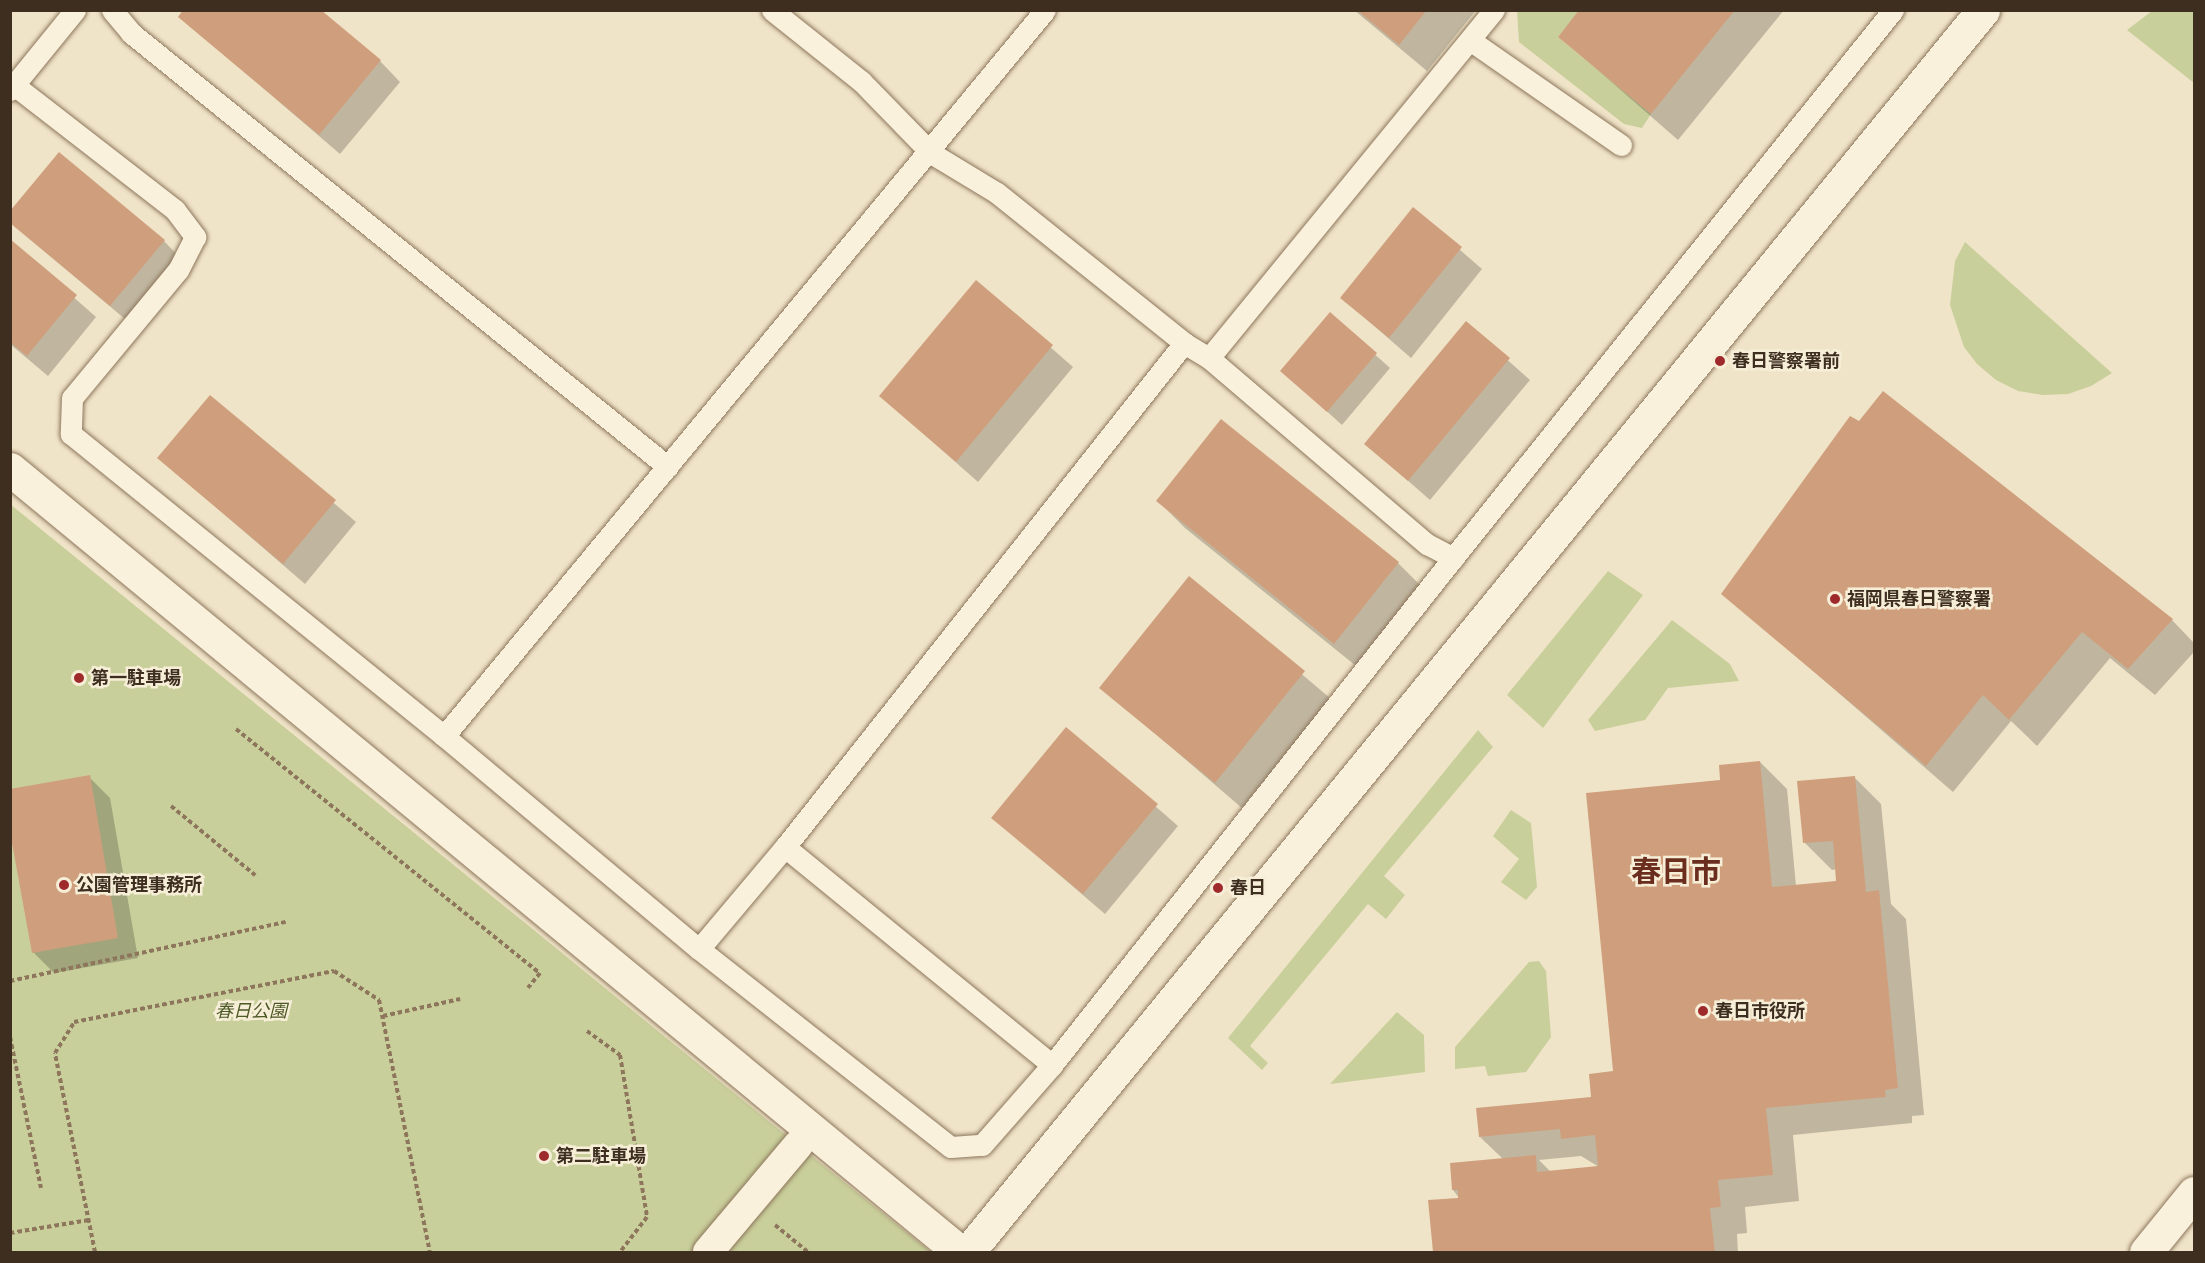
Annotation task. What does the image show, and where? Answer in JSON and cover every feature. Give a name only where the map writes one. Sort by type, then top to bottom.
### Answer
[{"type":"street","points":[[968,1252],[1983,10]]},
{"type":"street","points":[[10,469],[960,1252]]},
{"type":"street","points":[[708,1252],[798,1145]]},
{"type":"street","points":[[2146,1252],[2194,1193]]},
{"type":"lane","points":[[75,10],[12,88],[175,210],[195,237],[178,270],[72,398],[71,434],[444,736],[699,949],[951,1147],[982,1145],[1052,1065],[1453,558],[1893,10]]},
{"type":"lane","points":[[112,10],[140,40],[668,466]]},
{"type":"lane","points":[[772,10],[861,81],[931,153],[997,193],[1184,343],[1209,358],[1427,544],[1453,558]]},
{"type":"lane","points":[[444,736],[874,214],[931,153],[1045,10]]},
{"type":"lane","points":[[1209,358],[1494,10]]},
{"type":"lane","points":[[1470,40],[1621,145]]},
{"type":"lane","points":[[699,949],[785,847],[1184,343]]},
{"type":"lane","points":[[785,847],[1052,1065]]},
{"type":"path","points":[[236,729],[540,973],[528,988]]},
{"type":"path","points":[[171,806],[255,875]]},
{"type":"path","points":[[10,981],[286,922]]},
{"type":"path","points":[[95,1252],[55,1053],[74,1022],[334,970],[379,1000],[430,1252]]},
{"type":"path","points":[[383,1016],[460,999]]},
{"type":"path","points":[[587,1032],[620,1055],[647,1217],[620,1252]]},
{"type":"path","points":[[10,1037],[41,1188]]},
{"type":"path","points":[[750,1203],[808,1252]]},
{"type":"path","points":[[10,1233],[89,1220]]},
{"type":"green space","points":[[1517,11],[1579,11],[1558,37],[1651,114],[1642,128],[1624,124],[1519,42]]},
{"type":"green space","points":[[2152,11],[2194,11],[2194,83],[2127,30]]},
{"type":"green space","points":[[1965,242],[2112,373],[2091,386],[2068,394],[2043,395],[2018,391],[1996,380],[1977,364],[1964,347],[1950,305],[1955,261]]},
{"type":"green space","name":"春日公園","points":[[10,504],[798,1145],[931,1252],[11,1252]]},
{"type":"green space","points":[[1608,571],[1643,595],[1543,728],[1507,695]]},
{"type":"green space","points":[[1672,620],[1730,664],[1739,681],[1668,688],[1645,720],[1595,731],[1588,720]]},
{"type":"green space","points":[[1478,730],[1493,747],[1384,876],[1405,895],[1386,919],[1368,904],[1250,1046],[1268,1063],[1262,1070],[1228,1038]]},
{"type":"green space","points":[[1511,810],[1531,823],[1537,887],[1526,900],[1501,882],[1519,859],[1493,836]]},
{"type":"green space","points":[[1539,961],[1546,971],[1551,1037],[1526,1072],[1488,1076],[1485,1066],[1455,1069],[1455,1047],[1529,962]]},
{"type":"green space","points":[[1397,1012],[1424,1035],[1425,1072],[1330,1084]]},
{"type":"building","points":[[183,10],[321,10],[381,60],[319,135],[178,17]]},
{"type":"building","points":[[1357,10],[1427,10],[1399,45]]},
{"type":"building","points":[[1579,10],[1735,10],[1651,114],[1558,37]]},
{"type":"building","points":[[59,152],[165,240],[110,306],[10,223],[10,211]]},
{"type":"building","points":[[1413,207],[1462,247],[1389,338],[1340,298]]},
{"type":"building","points":[[10,239],[77,295],[27,356],[10,342]]},
{"type":"building","points":[[976,280],[1053,345],[956,462],[879,396]]},
{"type":"building","points":[[1330,312],[1377,353],[1327,412],[1280,371]]},
{"type":"building","points":[[1466,321],[1510,358],[1408,481],[1364,444]]},
{"type":"building","points":[[1883,391],[2173,619],[2128,669],[2082,632],[2009,720],[1983,695],[1926,766],[1721,594],[1850,416],[1859,421]]},
{"type":"building","points":[[210,395],[336,500],[283,564],[157,458]]},
{"type":"building","points":[[1221,419],[1399,562],[1334,644],[1156,501]]},
{"type":"building","points":[[1189,576],[1305,671],[1215,783],[1099,688]]},
{"type":"building","points":[[1066,727],[1158,804],[1083,894],[991,818]]},
{"type":"building","points":[[1760,761],[1772,887],[1836,881],[1833,841],[1803,843],[1797,781],[1855,776],[1866,892],[1879,890],[1898,1088],[1885,1090],[1886,1097],[1766,1108],[1773,1175],[1718,1180],[1721,1207],[1710,1208],[1715,1252],[1433,1252],[1428,1200],[1458,1198],[1458,1190],[1452,1190],[1450,1163],[1536,1155],[1537,1172],[1598,1166],[1595,1135],[1561,1139],[1560,1129],[1479,1137],[1476,1108],[1591,1097],[1589,1074],[1613,1071],[1586,793],[1720,780],[1719,765]]},
{"type":"building","name":"公園管理事務所","points":[[90,775],[118,938],[32,953],[10,832],[10,789]]},
{"type":"place","name":"春日警察署前","points":[[1720,361]]},
{"type":"place","name":"福岡県春日警察署","points":[[1835,599]]},
{"type":"place","name":"第一駐車場","points":[[79,678]]},
{"type":"place","name":"公園管理事務所","points":[[64,885]]},
{"type":"place","name":"春日","points":[[1218,888]]},
{"type":"place","name":"春日市役所","points":[[1703,1011]]},
{"type":"place","name":"第二駐車場","points":[[544,1156]]},
{"type":"district","name":"春日市","points":[[1676,872]]}]
